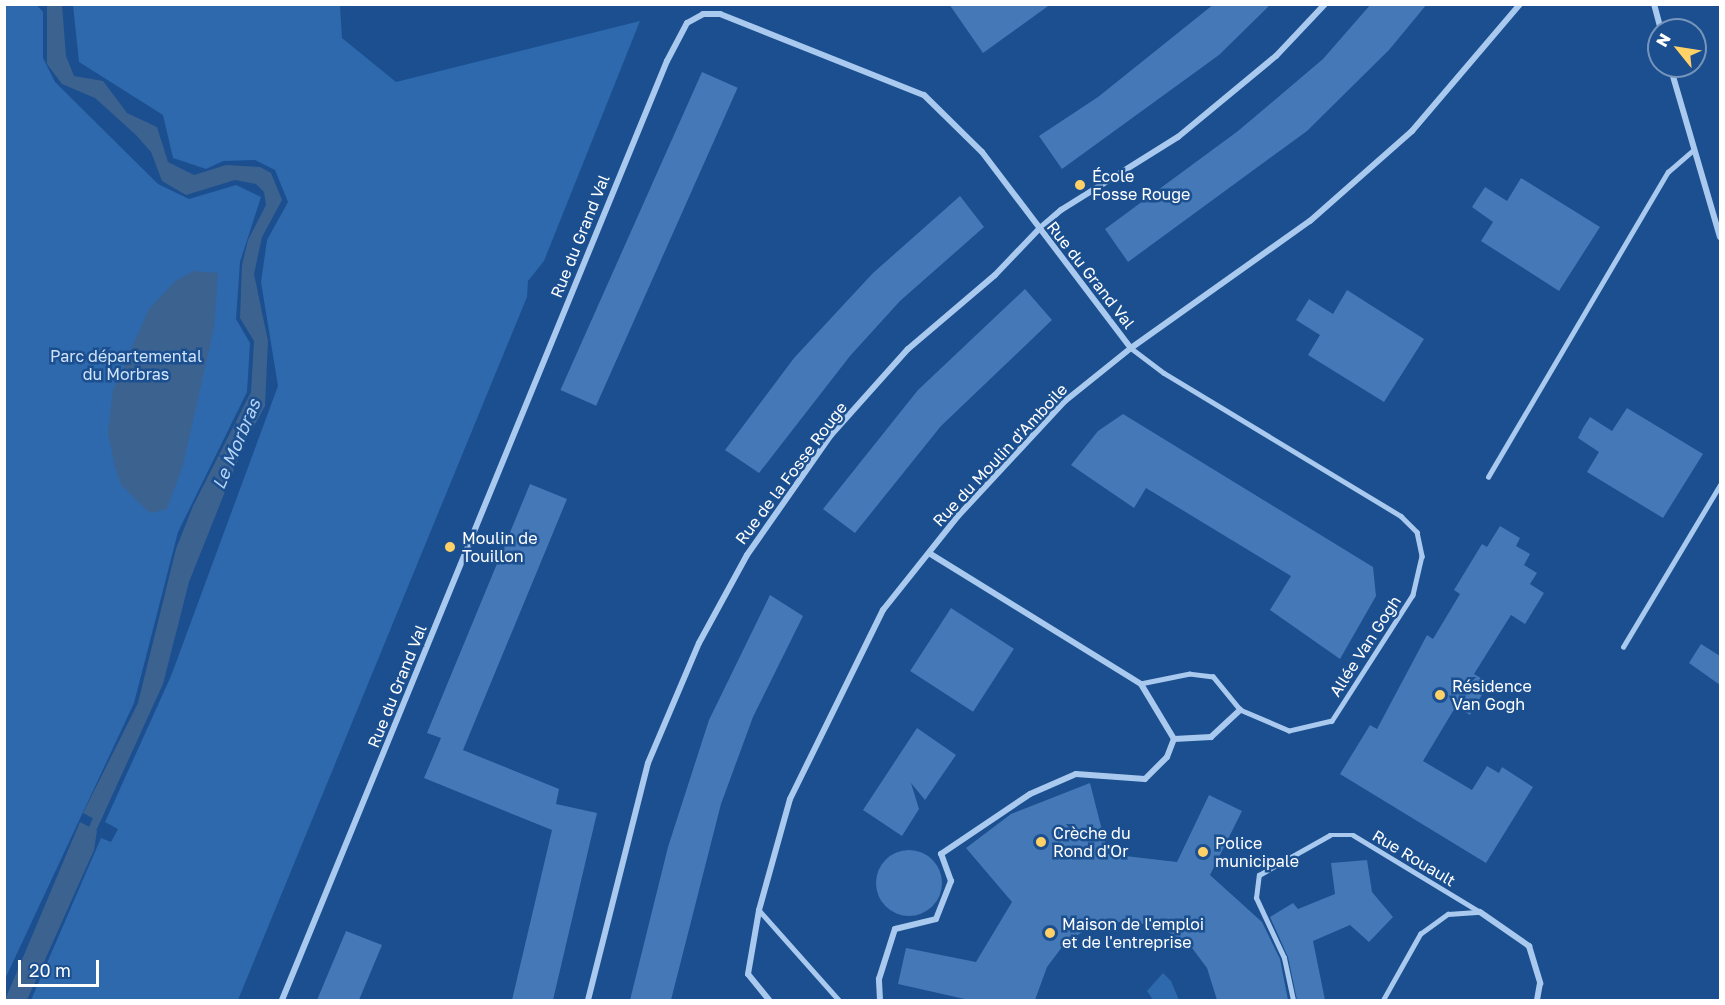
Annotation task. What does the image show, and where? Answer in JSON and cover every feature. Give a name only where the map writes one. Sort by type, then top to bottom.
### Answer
[{"type":"street","name":"Rue de la Fosse Rouge","points":[[588,1000],[648,763],[699,643],[747,555],[831,435],[908,349],[995,275],[1039,229],[1061,210],[1178,137],[1276,56],[1325,4]]},
{"type":"street","name":"Rue du Moulin d'Amboile","points":[[770,1000],[747,974],[759,909],[790,799],[833,705],[883,610],[928,553],[1065,401],[1131,348],[1310,221],[1412,130],[1520,4]]},
{"type":"street","name":"Rue du Grand Val","points":[[282,1000],[667,61],[687,23],[703,14],[720,14],[924,95],[982,152],[1131,348]]},
{"type":"street","points":[[1673,78],[1692,151],[1720,237]]},
{"type":"street","points":[[928,553],[1142,684],[1174,740]]},
{"type":"street","points":[[1174,740],[1211,737],[1240,710]]},
{"type":"street","points":[[880,1000],[879,979],[895,929],[936,919],[951,881],[941,854],[1030,794],[1076,774],[1145,779],[1167,757],[1174,740]]},
{"type":"street","points":[[1480,912],[1529,946],[1540,983],[1537,1000]]},
{"type":"lane","points":[[1488,477],[1668,172],[1692,151]]},
{"type":"lane","name":"Allée Van Gogh","points":[[1131,348],[1164,373],[1401,516],[1417,532],[1422,556],[1413,595],[1332,722],[1288,730],[1240,710],[1213,677],[1190,674],[1142,684]]},
{"type":"lane","points":[[1623,647],[1720,485]]},
{"type":"lane","name":"Rue Rouault","points":[[1293,1000],[1284,958],[1256,898],[1259,875],[1330,835],[1353,835],[1480,912]]},
{"type":"lane","points":[[759,909],[839,1000]]},
{"type":"lane","points":[[1383,1000],[1420,934],[1448,914],[1480,912]]},
{"type":"green space","name":"Parc départemental du Morbras","points":[[36,4],[43,12],[43,58],[55,82],[158,184],[189,199],[236,185],[261,197],[240,262],[236,319],[250,343],[247,392],[178,532],[134,703],[5,979],[4,5]]},
{"type":"green space","points":[[73,5],[340,5],[342,38],[396,82],[640,21],[544,261],[528,281],[527,297],[238,1000],[31,1000],[101,838],[111,842],[118,829],[105,822],[171,676],[278,386],[261,282],[267,240],[288,202],[275,170],[255,160],[223,161],[206,169],[173,158],[163,115],[79,62]]},
{"type":"green space","points":[[1163,973],[1171,981],[1179,1000],[1153,1000],[1147,991]]},
{"type":"water","points":[[47,5],[62,5],[66,56],[74,76],[103,81],[127,113],[157,127],[168,162],[194,175],[226,165],[260,167],[271,173],[282,200],[262,237],[254,274],[268,341],[265,406],[244,444],[189,582],[163,684],[100,822],[83,813],[138,703],[176,549],[193,506],[251,392],[254,341],[240,318],[242,265],[248,240],[266,205],[264,192],[256,184],[235,180],[186,195],[162,181],[151,152],[136,135],[95,98],[62,84],[47,64]]},
{"type":"water","points":[[194,271],[218,273],[214,328],[183,465],[167,509],[150,513],[121,485],[115,467],[108,433],[113,390],[149,309],[175,281]]},
{"type":"water","points":[[80,822],[97,831],[94,850],[27,1000],[5,1000]]},
{"type":"building","points":[[949,4],[1051,4],[983,53]]},
{"type":"building","points":[[1214,4],[1271,4],[1219,55],[1062,169],[1039,136],[1098,97]]},
{"type":"building","points":[[1371,4],[1427,4],[1389,50],[1307,131],[1128,262],[1105,229],[1238,131],[1323,59]]},
{"type":"building","points":[[702,72],[738,88],[596,406],[560,390]]},
{"type":"building","points":[[1521,178],[1600,227],[1559,291],[1481,241],[1493,222],[1472,207],[1485,187],[1507,201]]},
{"type":"building","points":[[960,196],[984,227],[900,301],[850,356],[759,473],[725,450],[794,358],[873,273]]},
{"type":"building","points":[[1025,289],[1052,320],[941,426],[855,533],[823,509],[918,390]]},
{"type":"building","points":[[1347,290],[1424,339],[1384,402],[1308,355],[1320,335],[1296,320],[1309,299],[1333,314]]},
{"type":"building","points":[[1627,408],[1703,454],[1663,518],[1587,472],[1599,452],[1578,438],[1583,428],[1590,417],[1612,431]]},
{"type":"building","points":[[1123,414],[1373,567],[1376,596],[1340,659],[1270,610],[1291,576],[1146,488],[1134,508],[1071,465],[1098,431]]},
{"type":"building","points":[[530,484],[567,499],[463,750],[559,789],[556,804],[597,813],[553,1000],[512,1000],[552,830],[424,778],[441,738],[427,733]]},
{"type":"building","name":"Résidence Van Gogh","points":[[1500,526],[1520,538],[1516,546],[1530,554],[1524,565],[1537,573],[1530,584],[1544,593],[1525,624],[1511,615],[1474,674],[1489,683],[1470,715],[1456,706],[1423,761],[1472,790],[1487,766],[1499,773],[1502,767],[1533,787],[1486,863],[1340,774],[1370,725],[1377,729],[1427,635],[1433,639],[1460,594],[1454,590],[1482,544],[1487,547]]},
{"type":"building","points":[[770,595],[803,616],[753,717],[721,804],[671,1000],[630,1000],[668,847],[709,720]]},
{"type":"building","points":[[951,608],[1014,649],[973,712],[910,671]]},
{"type":"building","points":[[1701,644],[1720,656],[1720,685],[1689,663]]},
{"type":"building","points":[[917,728],[956,755],[925,800],[911,783],[919,809],[902,836],[863,810]]},
{"type":"building","points":[[1090,783],[1108,854],[1177,862],[1209,795],[1242,811],[1210,875],[1262,922],[1280,959],[1288,1000],[1217,1000],[1207,968],[1189,944],[1159,927],[1126,921],[1092,926],[1065,943],[1047,967],[1035,1000],[969,1000],[898,984],[906,948],[976,962],[1012,902],[966,848],[1011,814]]},
{"type":"building","points":[[909,850],[921,853],[932,860],[939,871],[942,883],[939,895],[932,906],[921,913],[909,916],[897,913],[886,906],[879,895],[876,883],[879,871],[886,860],[897,853]]},
{"type":"building","points":[[1367,860],[1372,892],[1393,917],[1369,942],[1350,925],[1313,941],[1325,1000],[1297,1000],[1288,957],[1270,917],[1293,903],[1298,909],[1335,894],[1331,863]]},
{"type":"building","points":[[346,931],[382,945],[359,1000],[317,1000]]},
{"type":"waterway","name":"Le Morbras","points":[[88,839],[101,810]]},
{"type":"place","name":"École Fosse Rouge","points":[[1080,185]]},
{"type":"place","name":"Moulin de Touillon","points":[[450,547]]},
{"type":"place","name":"Résidence Van Gogh","points":[[1440,695]]},
{"type":"place","name":"Crèche du Rond d'Or","points":[[1041,842]]},
{"type":"place","name":"Police municipale","points":[[1203,852]]},
{"type":"place","name":"Maison de l'emploi et de l'entreprise","points":[[1050,933]]}]
